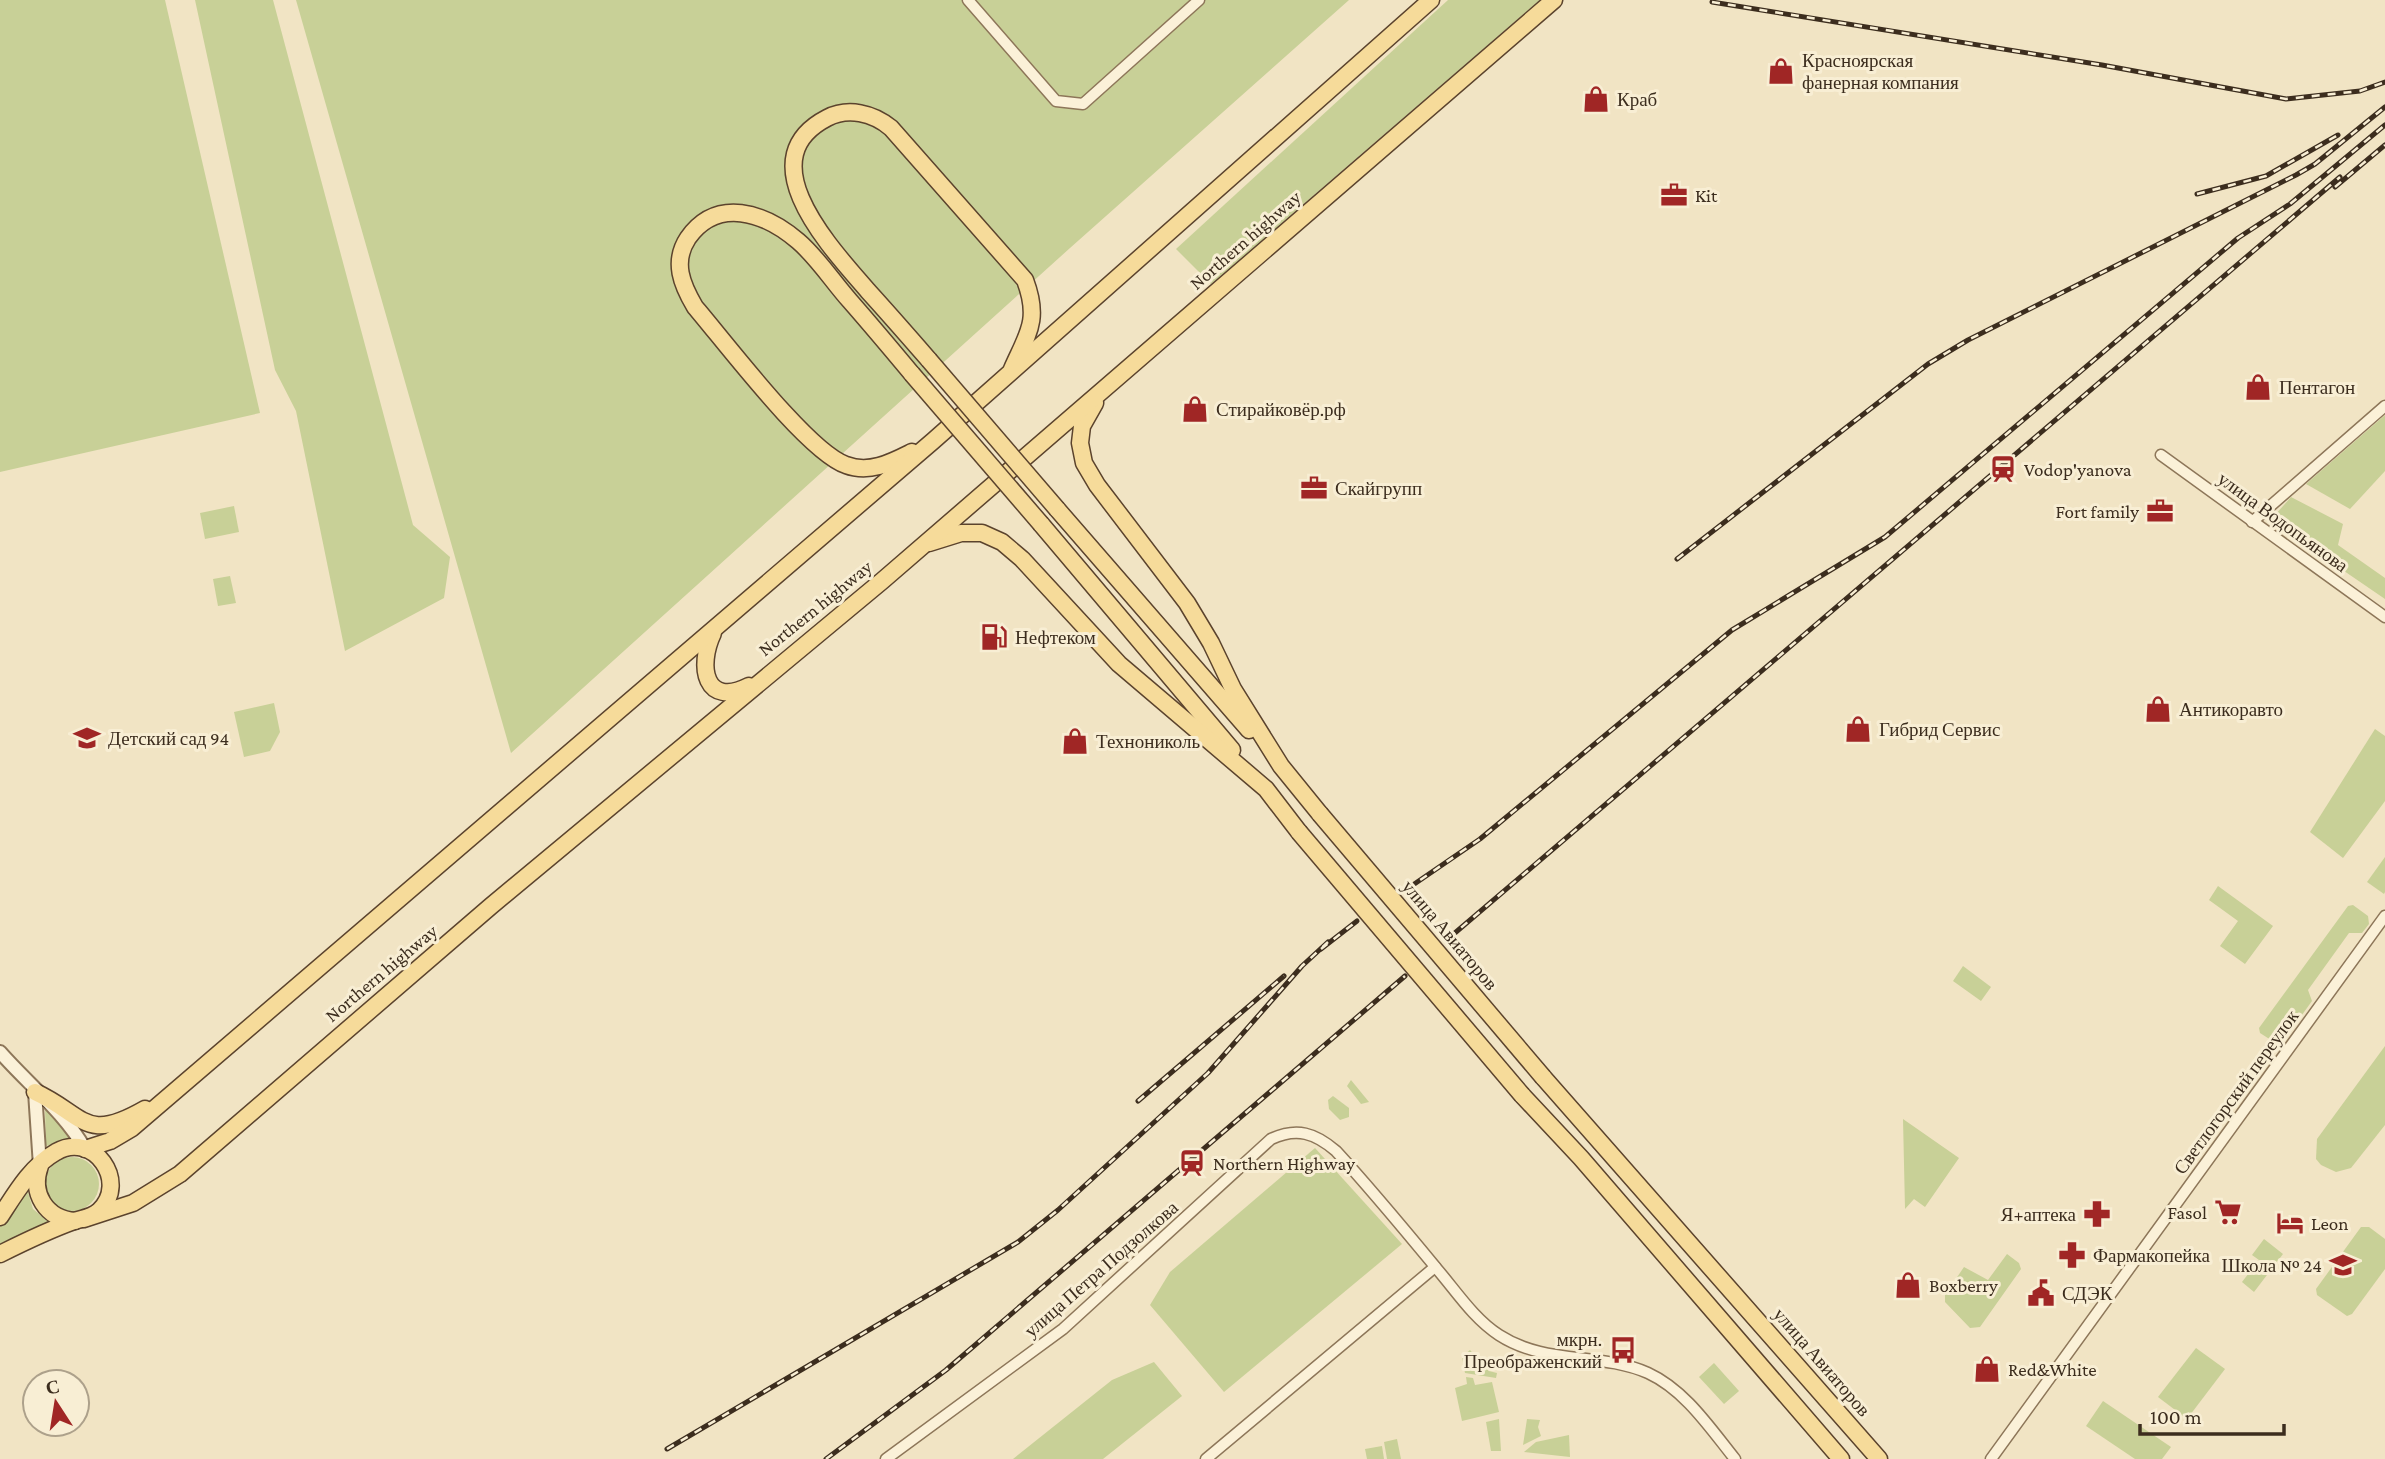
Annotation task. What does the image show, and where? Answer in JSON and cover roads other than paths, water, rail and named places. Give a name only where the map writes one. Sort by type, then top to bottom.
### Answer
[{"type":"main road","points":[[0,1217],[23,1183],[61,1149],[85,1149],[110,1141],[132,1128],[933,441],[1431,0]]},
{"type":"main road","name":"Northern highway","points":[[0,1254],[80,1220],[133,1203],[180,1174],[267,1097],[923,545],[1554,0]]},
{"type":"main road","points":[[1010,374],[1032,325],[1034,302],[1025,280],[891,128],[878,118],[857,112],[834,114],[814,125],[798,144],[793,168],[799,195],[820,236],[1280,766]]},
{"type":"main road","points":[[933,441],[883,466],[864,469],[846,465],[825,453],[808,438],[695,307],[682,284],[679,265],[683,246],[697,226],[716,214],[740,210],[760,217],[798,241],[1266,789],[1299,832],[1522,1095],[1581,1158],[1841,1459]]},
{"type":"main road","name":"улица Авиаторов","points":[[1102,392],[1082,426],[1080,443],[1084,463],[1097,485],[1187,603],[1211,643],[1233,689],[1280,766],[1543,1077],[1879,1459]]},
{"type":"main road","points":[[923,545],[961,533],[982,533],[1002,542],[1022,559],[1119,664],[1266,789]]},
{"type":"main road","points":[[714,631],[705,650],[703,665],[706,677],[714,686],[723,692],[737,692],[760,681]]},
{"type":"main road","points":[[35,1092],[84,1124],[97,1125],[112,1124],[131,1117],[171,1094]]},
{"type":"main road","points":[[40,1166],[36,1179],[44,1206],[61,1219],[80,1220],[104,1206],[111,1186],[109,1172],[102,1160],[85,1149]]},
{"type":"street","points":[[968,0],[1056,101],[1083,104],[1199,0]]},
{"type":"street","points":[[2252,522],[2385,405]]},
{"type":"street","name":"улица Водопьянова","points":[[2161,455],[2385,617]]},
{"type":"street","name":"Светлогорский переулок","points":[[1991,1459],[2385,916]]},
{"type":"street","points":[[0,1052],[35,1092],[56,1109],[85,1149]]},
{"type":"street","points":[[35,1092],[40,1166]]},
{"type":"street","name":"улица Петра Подзолкова","points":[[886,1459],[1063,1329],[1271,1139],[1284,1133],[1309,1134],[1336,1151],[1483,1323],[1520,1347],[1546,1355],[1638,1369],[1665,1383],[1682,1396],[1735,1459]]},
{"type":"street","points":[[1206,1459],[1435,1267]]},
{"type":"railway","points":[[1712,2],[2102,65],[2286,99],[2360,91],[2385,82]]},
{"type":"railway","points":[[1677,559],[1928,364],[1968,340],[2296,175],[2315,164],[2385,107]]},
{"type":"railway","points":[[1407,889],[1480,839],[1732,630],[1885,537],[2238,238],[2290,204],[2385,125]]},
{"type":"railway","points":[[2197,194],[2266,176],[2338,135]]},
{"type":"railway","points":[[2335,187],[2385,145]]},
{"type":"railway","points":[[1449,938],[2340,177]]},
{"type":"railway","points":[[1321,949],[1357,921]]},
{"type":"railway","points":[[667,1449],[1018,1242],[1058,1210],[1208,1073],[1302,966],[1328,942]]},
{"type":"railway","points":[[1138,1101],[1284,976]]},
{"type":"railway","points":[[826,1459],[946,1370],[1405,976]]},
{"type":"place","name":"Красноярская фанерная компания","points":[[1781,71]]},
{"type":"place","name":"Краб","points":[[1596,99]]},
{"type":"place","name":"Kit","points":[[1674,195]]},
{"type":"place","name":"Пентагон","points":[[2258,387]]},
{"type":"place","name":"Стирайковёр.рф","points":[[1195,409]]},
{"type":"place","name":"Vodop'yanova","points":[[2003,469]]},
{"type":"place","name":"Скайгрупп","points":[[1314,488]]},
{"type":"place","name":"Fort family","points":[[2160,511]]},
{"type":"place","name":"Нефтеком","points":[[994,637]]},
{"type":"place","name":"Антикоравто","points":[[2158,709]]},
{"type":"place","name":"Гибрид Сервис","points":[[1858,729]]},
{"type":"place","name":"Детский сад 94","points":[[87,738]]},
{"type":"place","name":"Технониколь","points":[[1075,741]]},
{"type":"place","name":"Northern Highway","points":[[1192,1163]]},
{"type":"place","name":"Fasol","points":[[2228,1212]]},
{"type":"place","name":"Я+аптека","points":[[2097,1214]]},
{"type":"place","name":"Leon","points":[[2290,1223]]},
{"type":"place","name":"Фармакопейка","points":[[2072,1255]]},
{"type":"place","name":"Школа № 24","points":[[2343,1265]]},
{"type":"place","name":"Boxberry","points":[[1908,1285]]},
{"type":"place","name":"СДЭК","points":[[2041,1293]]},
{"type":"place","name":"мкрн. Преображенский","points":[[1623,1350]]},
{"type":"place","name":"Red&White","points":[[1987,1369]]}]
